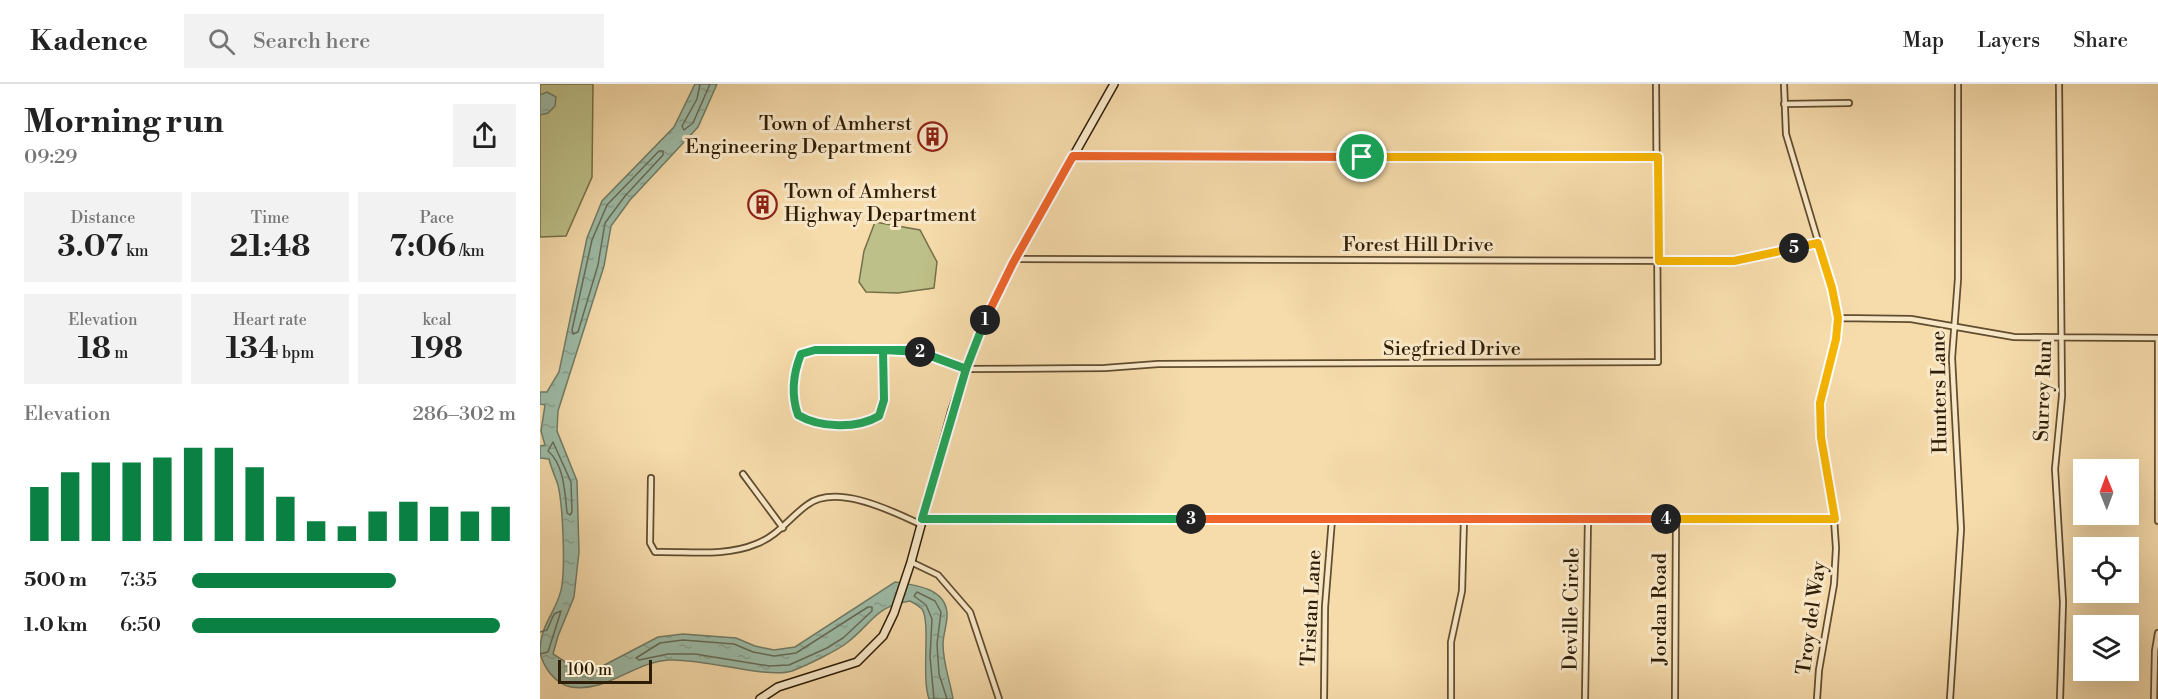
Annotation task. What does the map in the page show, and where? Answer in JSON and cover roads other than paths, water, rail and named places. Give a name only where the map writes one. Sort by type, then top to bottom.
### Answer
[{"type":"street","points":[[760,699],[778,687],[856,662],[883,636],[894,614],[911,562],[966,369],[981,329],[1016,259],[1114,84]]},
{"type":"street","name":"Siegfried Drive","points":[[966,369],[1105,368],[1158,364],[1652,364],[1658,362],[1660,357],[1656,84]]},
{"type":"street","name":"Troy del Way","points":[[1784,84],[1786,135],[1832,288],[1838,318],[1836,339],[1822,390],[1820,412],[1821,437],[1835,519],[1834,584],[1819,670],[1817,699]]},
{"type":"street","name":"Hunters Lane","points":[[1950,699],[1961,528],[1952,358],[1958,279],[1958,84]]},
{"type":"street","name":"Surrey Run","points":[[2059,84],[2062,396],[2055,469],[2063,602],[2060,699]]},
{"type":"street","points":[[1784,104],[1849,103]]},
{"type":"street","points":[[1073,156],[1658,157]]},
{"type":"street","name":"Forest Hill Drive","points":[[1016,259],[1734,261],[1818,243]]},
{"type":"street","points":[[1838,318],[1911,319],[2014,337],[2158,338],[2158,521]]},
{"type":"street","points":[[883,350],[884,400],[879,416],[866,424],[813,424],[798,415],[793,400],[795,368],[801,354],[815,350],[883,350],[915,350],[966,369]]},
{"type":"street","points":[[743,474],[783,528]]},
{"type":"street","points":[[651,478],[650,543],[656,552],[732,551],[757,544],[783,528],[814,501],[849,498],[877,505],[921,521],[1835,519]]},
{"type":"street","name":"Tristan Lane","points":[[1323,699],[1323,630],[1332,519]]},
{"type":"street","points":[[1451,699],[1450,642],[1462,591],[1464,519]]},
{"type":"street","name":"Deville Circle","points":[[1585,699],[1588,519]]},
{"type":"street","name":"Jordan Road","points":[[1675,699],[1676,519]]},
{"type":"street","points":[[911,562],[938,575],[970,612],[999,699]]},
{"type":"street","points":[[2154,699],[2155,651],[2158,633]]},
{"type":"water","points":[[695,84],[717,84],[698,127],[630,200],[611,226],[604,266],[558,411],[557,431],[577,481],[579,552],[574,597],[553,654],[579,671],[595,670],[658,637],[683,634],[736,638],[755,646],[774,650],[795,647],[895,582],[934,592],[945,604],[947,616],[943,651],[953,699],[929,699],[926,677],[925,616],[922,609],[910,601],[899,603],[882,611],[843,646],[792,671],[781,673],[670,660],[645,665],[609,681],[584,688],[571,687],[555,679],[544,663],[540,652],[541,642],[546,624],[560,594],[563,549],[558,485],[549,459],[540,458],[540,446],[545,445],[541,431],[545,405],[540,404],[540,392],[547,392],[559,372],[587,238],[602,201],[674,127]]},
{"type":"water","points":[[547,92],[556,97],[555,106],[548,113],[540,115],[540,95]]},
{"type":"place","name":"Town of Amherst Engineering Department","points":[[933,136]]},
{"type":"place","name":"Town of Amherst Highway Department","points":[[763,204]]}]
